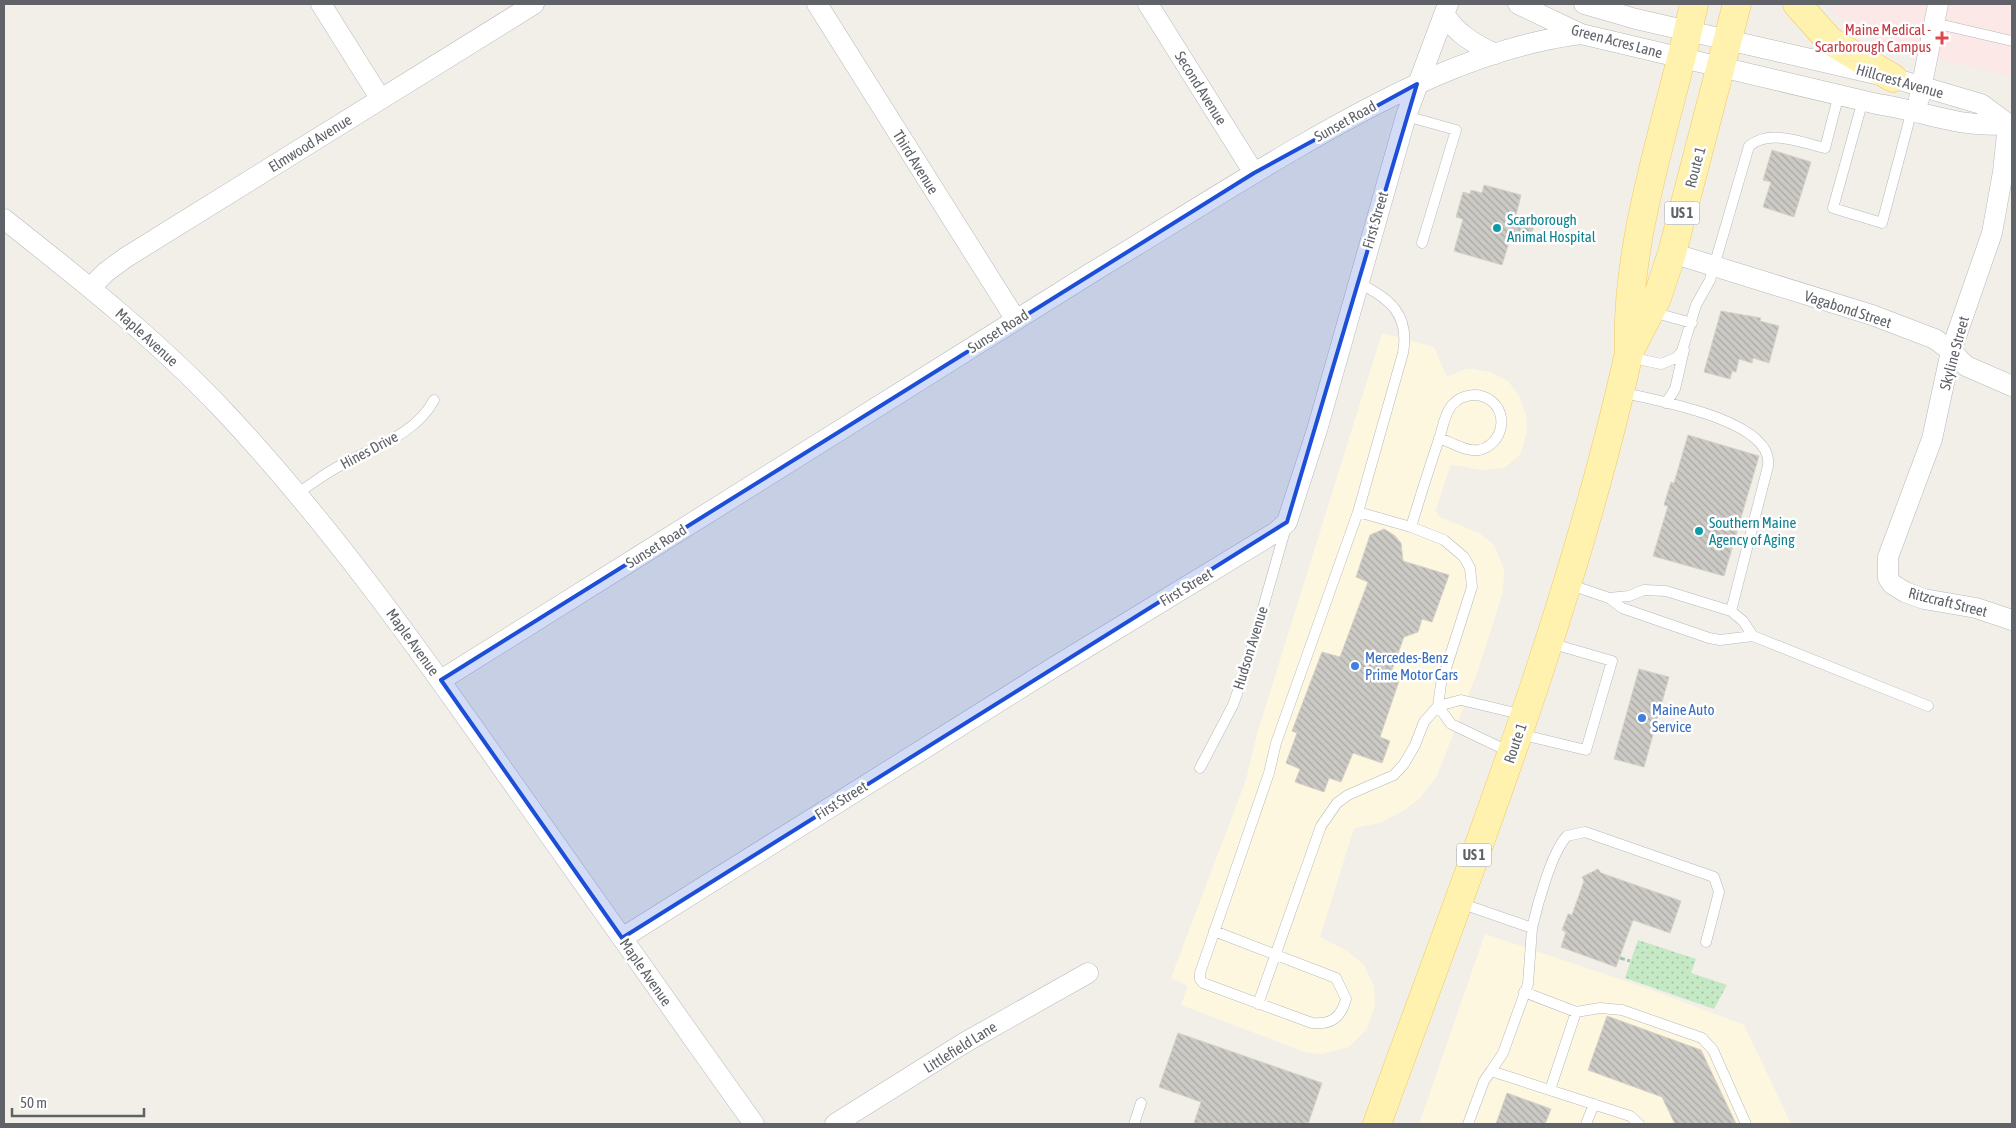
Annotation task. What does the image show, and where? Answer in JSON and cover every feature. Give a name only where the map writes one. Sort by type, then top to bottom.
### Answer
[{"type":"main road","name":"Route 1","points":[[1628,355],[1627,324],[1633,268],[1646,204],[1694,4]]},
{"type":"main road","name":"Route 1","points":[[1377,1124],[1518,734],[1567,584],[1628,355],[1650,312],[1672,253],[1737,4]]},
{"type":"main road","points":[[1797,4],[1830,41],[1893,78]]},
{"type":"street","points":[[321,4],[380,98]]},
{"type":"street","name":"Elmwood Avenue","points":[[90,288],[106,272],[125,258],[534,4]]},
{"type":"street","name":"Third Avenue","points":[[817,4],[1016,320]]},
{"type":"street","name":"Second Avenue","points":[[1148,4],[1254,173]]},
{"type":"street","name":"Green Acres Lane","points":[[1518,4],[1581,34],[1721,67]]},
{"type":"street","name":"Green Acres Lane","points":[[1584,4],[1688,31],[1728,39]]},
{"type":"street","points":[[1914,110],[1922,87],[1938,4]]},
{"type":"street","points":[[1446,9],[1453,27],[1462,36],[1495,54]]},
{"type":"street","name":"First Street","points":[[622,938],[1042,675],[1276,532],[1287,522],[1316,430],[1406,116],[1446,9]]},
{"type":"street","name":"Sunset Road","points":[[441,680],[1016,320],[1254,173],[1359,112],[1417,84],[1495,54],[1554,37],[1581,34]]},
{"type":"street","name":"Hillcrest Avenue","points":[[1728,39],[1893,78],[1980,104],[2010,126]]},
{"type":"street","name":"Hillcrest Avenue","points":[[1721,67],[1914,110],[1964,125],[1984,127],[2010,126]]},
{"type":"street","name":"Skyline Street","points":[[1888,578],[1888,556],[1932,439],[1951,351],[1973,290],[2004,217],[2010,126]]},
{"type":"street","name":"Maple Avenue","points":[[8,229],[90,288],[165,353],[214,402],[298,493],[366,577],[441,680],[754,1124]]},
{"type":"street","name":"Vagabond Street","points":[[1672,253],[1904,327],[1935,339],[1966,366],[2012,386]]},
{"type":"street","name":"Ritzcraft Street","points":[[1888,578],[1897,587],[1913,596],[1976,608],[2012,620]]},
{"type":"street","name":"Littlefield Lane","points":[[835,1124],[964,1043],[1088,973]]},
{"type":"lane","points":[[1934,24],[2012,41]]},
{"type":"lane","points":[[1666,403],[1675,389],[1696,305],[1705,292],[1714,266],[1749,146],[1759,138],[1772,136],[1825,148],[1839,94]]},
{"type":"lane","points":[[1863,100],[1834,208],[1882,223],[1914,110]]},
{"type":"lane","points":[[1406,116],[1456,130],[1422,243]]},
{"type":"lane","points":[[1214,932],[1336,978],[1344,991],[1346,999],[1344,1008],[1333,1020],[1321,1024],[1312,1023],[1203,983],[1200,979],[1200,973],[1214,932],[1269,773],[1276,743],[1358,512],[1406,340],[1401,316],[1382,297],[1358,283]]},
{"type":"lane","points":[[1650,312],[1692,323]]},
{"type":"lane","points":[[1628,355],[1661,364],[1669,363],[1676,358],[1686,342]]},
{"type":"lane","points":[[1619,392],[1704,413],[1748,431],[1764,446],[1770,458],[1731,611]]},
{"type":"lane","points":[[1411,527],[1439,438],[1449,410],[1459,399],[1468,395],[1479,395],[1488,398],[1499,410],[1502,420],[1501,430],[1493,442],[1484,448],[1469,450],[1439,438]]},
{"type":"lane","name":"Hines Drive","points":[[298,493],[330,471],[414,426],[428,413],[434,400]]},
{"type":"lane","points":[[1258,1004],[1321,826],[1327,814],[1348,795],[1394,775],[1415,745],[1424,722],[1438,706],[1441,684],[1472,587],[1472,577],[1464,557],[1455,547],[1431,534],[1358,512]]},
{"type":"lane","name":"Hudson Avenue","points":[[1200,768],[1233,704],[1245,672],[1287,522]]},
{"type":"lane","points":[[1567,584],[1609,598],[1622,608],[1709,638],[1720,640],[1753,636],[1928,706]]},
{"type":"lane","points":[[1609,598],[1629,596],[1644,590],[1666,590],[1731,611],[1743,621],[1753,636]]},
{"type":"lane","points":[[1438,706],[1451,724],[1518,734],[1586,750],[1612,661],[1548,643]]},
{"type":"lane","points":[[1438,706],[1461,700],[1518,734]]},
{"type":"lane","points":[[1468,1124],[1484,1081],[1503,1053],[1528,984],[1532,928],[1536,910],[1558,847],[1567,836],[1585,832],[1714,877],[1719,892],[1706,942]]},
{"type":"lane","points":[[1457,902],[1532,928]]},
{"type":"lane","points":[[1524,992],[1576,1012],[1600,1008],[1622,1010],[1702,1038],[1712,1050],[1746,1124]]},
{"type":"lane","points":[[1550,1090],[1576,1012]]},
{"type":"lane","points":[[1491,1071],[1630,1116],[1639,1124]]},
{"type":"lane","points":[[1134,1124],[1142,1103]]},
{"type":"lane","points":[[1586,1124],[1594,1104]]},
{"type":"path","points":[[1620,958],[1630,961]]},
{"type":"highlighted area","points":[[1417,84],[1287,522],[622,938],[441,680],[1254,173]]},
{"type":"shaded area","name":"Maine Medical - Scarborough Campus","points":[[1823,4],[2012,4],[2012,77],[1897,49],[1860,33]]},
{"type":"shaded area","points":[[1382,333],[1434,347],[1447,377],[1465,369],[1473,369],[1490,372],[1508,381],[1519,396],[1526,415],[1527,432],[1520,455],[1504,468],[1482,470],[1451,465],[1448,472],[1436,510],[1438,516],[1479,533],[1494,545],[1504,569],[1503,592],[1478,670],[1437,776],[1419,799],[1403,811],[1379,823],[1354,828],[1320,937],[1347,951],[1364,965],[1374,986],[1375,1006],[1366,1030],[1349,1047],[1321,1054],[1305,1052],[1181,1005],[1188,986],[1171,978],[1246,780],[1257,734]]},
{"type":"shaded area","points":[[1485,934],[1646,988],[1744,1025],[1791,1124],[1419,1124]]},
{"type":"green space","points":[[1638,940],[1696,959],[1691,973],[1727,985],[1714,1009],[1625,978]]},
{"type":"building","points":[[1772,150],[1811,162],[1794,217],[1763,207],[1771,182],[1763,180]]},
{"type":"building","name":"Scarborough Animal Hospital","points":[[1484,185],[1521,195],[1516,215],[1535,221],[1530,241],[1511,236],[1502,265],[1454,251],[1463,219],[1456,217],[1463,192],[1470,194],[1471,190],[1482,193]]},
{"type":"building","points":[[1721,311],[1761,318],[1760,321],[1779,326],[1769,363],[1753,358],[1752,363],[1739,359],[1736,372],[1732,371],[1730,379],[1704,372]]},
{"type":"building","name":"Southern Maine Agency of Aging","points":[[1688,435],[1759,456],[1724,576],[1653,556],[1668,506],[1664,505],[1671,482],[1674,483]]},
{"type":"building","name":"Mercedes-Benz Prime Motor Cars","points":[[1384,529],[1394,535],[1401,543],[1403,561],[1449,575],[1432,622],[1422,619],[1418,632],[1404,637],[1390,675],[1400,678],[1380,737],[1390,741],[1382,763],[1353,753],[1341,782],[1329,778],[1324,792],[1295,782],[1300,769],[1286,763],[1297,733],[1292,731],[1322,652],[1340,657],[1368,582],[1356,577],[1370,535]]},
{"type":"building","name":"Maine Auto Service","points":[[1639,669],[1669,677],[1644,767],[1614,759]]},
{"type":"building","points":[[1598,869],[1601,873],[1681,901],[1670,933],[1633,920],[1616,967],[1561,947],[1566,932],[1562,930],[1568,914],[1572,915],[1584,881],[1582,877]]},
{"type":"building","points":[[1607,1016],[1701,1050],[1736,1124],[1675,1124],[1662,1097],[1588,1070]]},
{"type":"building","points":[[1178,1033],[1322,1083],[1308,1124],[1194,1123],[1201,1102],[1159,1087]]},
{"type":"building","points":[[1507,1093],[1551,1109],[1545,1124],[1496,1124]]},
{"type":"place","name":"Maine Medical - Scarborough Campus","points":[[1942,38]]},
{"type":"place","name":"Scarborough Animal Hospital","points":[[1497,228]]},
{"type":"place","name":"Southern Maine Agency of Aging","points":[[1699,531]]},
{"type":"place","name":"Mercedes-Benz Prime Motor Cars","points":[[1355,666]]},
{"type":"place","name":"Maine Auto Service","points":[[1642,718]]}]
